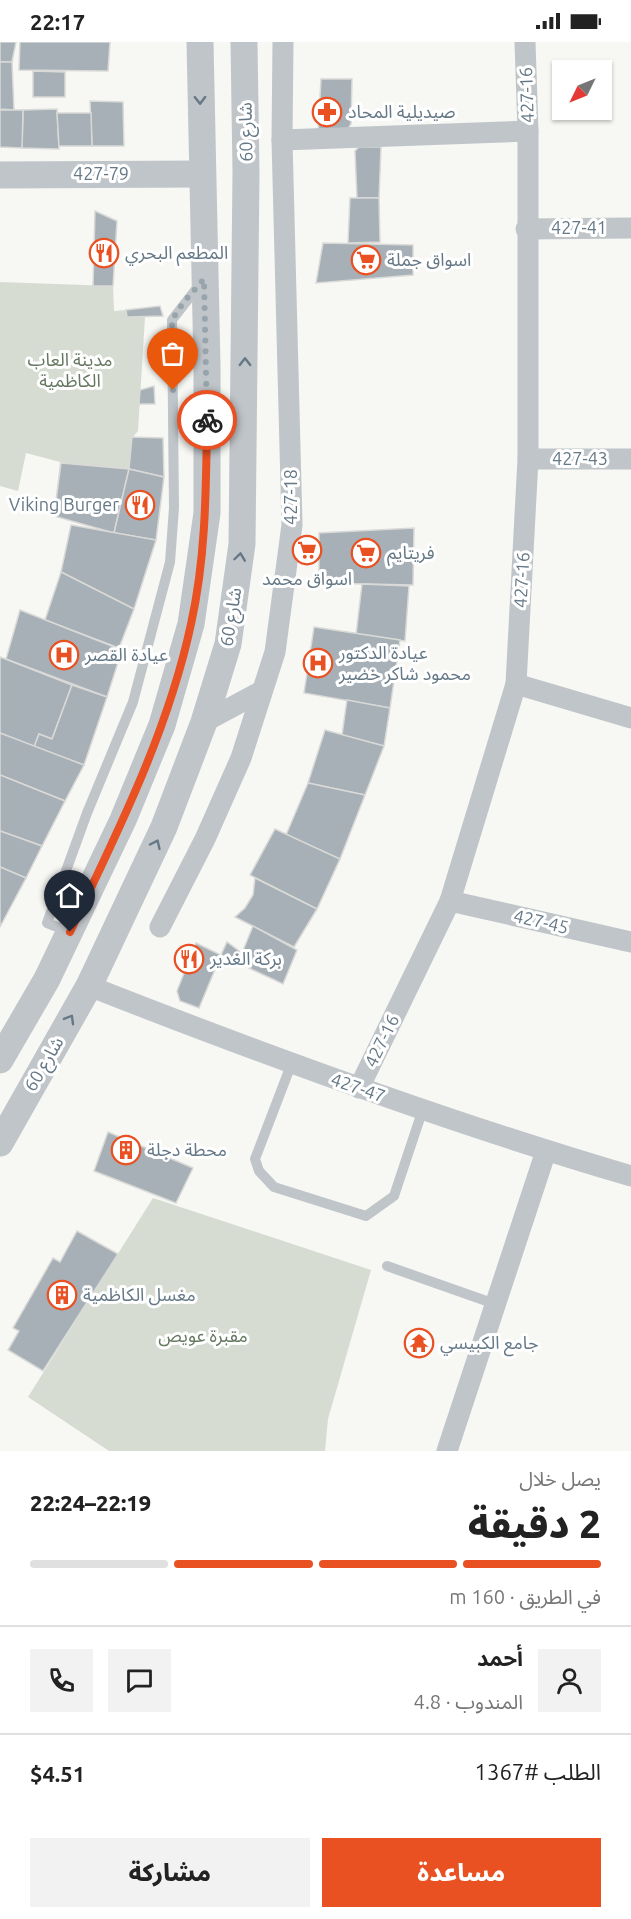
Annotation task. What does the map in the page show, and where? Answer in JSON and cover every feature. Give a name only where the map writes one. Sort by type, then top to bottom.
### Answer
[{"type":"street","points":[[0,1060],[47,979],[123,820],[162,725],[191,624],[207,513],[200,42]]},
{"type":"street","name":"شارع 60","points":[[0,1143],[89,986],[164,827],[204,722],[228,644],[242,544],[246,132],[244,42]]},
{"type":"street","name":"427-18","points":[[160,927],[205,839],[241,758],[275,652],[292,525],[282,140],[283,42]]},
{"type":"street","name":"427-16","points":[[359,1088],[450,901],[516,684],[528,459],[526,229],[528,131],[525,42]]},
{"type":"street","points":[[282,140],[528,131]]},
{"type":"street","points":[[201,132],[246,132]]},
{"type":"street","name":"427-79","points":[[0,175],[201,174]]},
{"type":"street","name":"427-41","points":[[526,229],[631,228]]},
{"type":"street","name":"427-43","points":[[528,459],[631,459]]},
{"type":"street","points":[[516,684],[631,718]]},
{"type":"street","points":[[204,722],[262,691]]},
{"type":"street","name":"427-45","points":[[450,901],[631,942]]},
{"type":"street","name":"427-47","points":[[89,986],[291,1065],[546,1151],[631,1176]]},
{"type":"street","points":[[447,1451],[546,1151]]},
{"type":"lane","points":[[70,932],[47,923],[87,813],[133,702],[170,561],[174,508],[172,320],[204,279]]},
{"type":"lane","points":[[291,1065],[255,1159],[259,1171],[274,1187],[366,1216],[394,1196],[423,1110]]},
{"type":"lane","points":[[387,1266],[495,1304]]},
{"type":"green space","name":"مدينة العاب الكاظمية","points":[[0,282],[113,286],[114,311],[126,310],[128,317],[145,317],[138,431],[132,438],[129,469],[114,533],[54,516],[60,462],[26,453],[18,491],[0,486]]},
{"type":"green space","name":"مقبرة عويص","points":[[153,1198],[371,1270],[328,1419],[325,1451],[109,1451],[28,1397]]},
{"type":"building","points":[[0,42],[16,42],[12,62],[0,62]]},
{"type":"building","points":[[20,42],[110,42],[108,71],[19,70]]},
{"type":"building","points":[[0,62],[12,62],[14,110],[0,109]]},
{"type":"building","points":[[33,71],[65,72],[65,97],[33,97]]},
{"type":"building","points":[[321,79],[352,79],[351,124],[345,133],[318,134]]},
{"type":"building","points":[[90,101],[123,102],[124,146],[92,146]]},
{"type":"building","name":"صيديلية المحاد","points":[[319,101],[335,102],[335,122],[318,124]]},
{"type":"building","points":[[57,109],[59,149],[22,148],[23,110]]},
{"type":"building","points":[[0,110],[23,110],[22,148],[0,147]]},
{"type":"building","points":[[57,113],[91,113],[92,146],[59,146]]},
{"type":"building","points":[[359,147],[381,147],[379,198],[357,198],[355,151]]},
{"type":"building","points":[[350,198],[379,198],[380,242],[348,243]]},
{"type":"building","name":"المطعم البحري","points":[[95,211],[117,221],[113,286],[93,286]]},
{"type":"building","name":"اسواق جملة","points":[[323,243],[413,245],[413,275],[316,283]]},
{"type":"building","points":[[160,306],[163,316],[127,317],[126,310]]},
{"type":"building","points":[[154,386],[155,404],[139,404],[140,390]]},
{"type":"building","points":[[132,437],[163,438],[164,477],[129,469]]},
{"type":"building","points":[[61,463],[129,469],[114,533],[54,516]]},
{"type":"building","name":"Viking Burger","points":[[129,469],[164,477],[156,540],[114,533]]},
{"type":"building","points":[[71,525],[156,540],[134,609],[61,572]]},
{"type":"building","name":"فريتايم","points":[[414,528],[413,585],[319,583],[319,533]]},
{"type":"building","points":[[61,572],[134,609],[119,648],[45,620]]},
{"type":"building","points":[[362,584],[409,586],[405,641],[356,635]]},
{"type":"building","name":"عيادة القصر","points":[[20,610],[122,650],[107,697],[6,659]]},
{"type":"building","points":[[314,627],[400,640],[390,708],[304,693]]},
{"type":"building","points":[[0,657],[72,685],[52,739],[39,734],[34,747],[0,733]]},
{"type":"building","points":[[72,685],[107,697],[84,765],[34,747],[39,734],[52,739]]},
{"type":"building","points":[[347,700],[390,708],[384,746],[342,735]]},
{"type":"building","points":[[325,730],[384,746],[365,795],[308,783]]},
{"type":"building","points":[[0,733],[84,765],[65,801],[0,775]]},
{"type":"building","points":[[0,775],[65,801],[42,846],[0,831]]},
{"type":"building","points":[[308,783],[365,795],[340,859],[286,835]]},
{"type":"building","points":[[275,829],[340,859],[317,909],[250,875]]},
{"type":"building","points":[[0,831],[42,846],[26,878],[0,867]]},
{"type":"building","points":[[0,867],[26,878],[0,927]]},
{"type":"building","points":[[255,878],[317,909],[294,947],[235,917],[245,908],[253,895]]},
{"type":"building","points":[[253,926],[297,950],[283,984],[221,955],[227,942],[242,953]]},
{"type":"building","points":[[196,943],[221,955],[199,1008],[180,1001],[177,991]]},
{"type":"building","name":"محطة دجلة","points":[[108,1132],[193,1168],[176,1203],[94,1171]]},
{"type":"building","name":"مغسل الكاظمية","points":[[77,1231],[118,1254],[43,1371],[8,1350],[19,1331],[13,1328],[53,1258],[60,1262]]},
{"type":"way so far","points":[[173,390],[172,320],[204,279],[207,420]]},
{"type":"place","name":"صيديلية المحاد","points":[[327,112]]},
{"type":"place","name":"المطعم البحري","points":[[104,253]]},
{"type":"place","name":"اسواق جملة","points":[[366,260]]},
{"type":"place","name":"Viking Burger","points":[[140,505]]},
{"type":"place","name":"اسواق محمد","points":[[307,550]]},
{"type":"place","name":"فريتايم","points":[[366,553]]},
{"type":"place","name":"عيادة القصر","points":[[64,655]]},
{"type":"place","name":"عيادة الدكتور محمود شاكر خضير","points":[[318,663]]},
{"type":"place","name":"بركة الغدير","points":[[189,959]]},
{"type":"place","name":"محطة دجلة","points":[[126,1150]]},
{"type":"place","name":"مغسل الكاظمية","points":[[62,1295]]},
{"type":"place","name":"جامع الكبيسي","points":[[419,1343]]},
{"type":"route","points":[[70,932],[123,820],[162,725],[191,624],[207,513],[207,420]]}]
